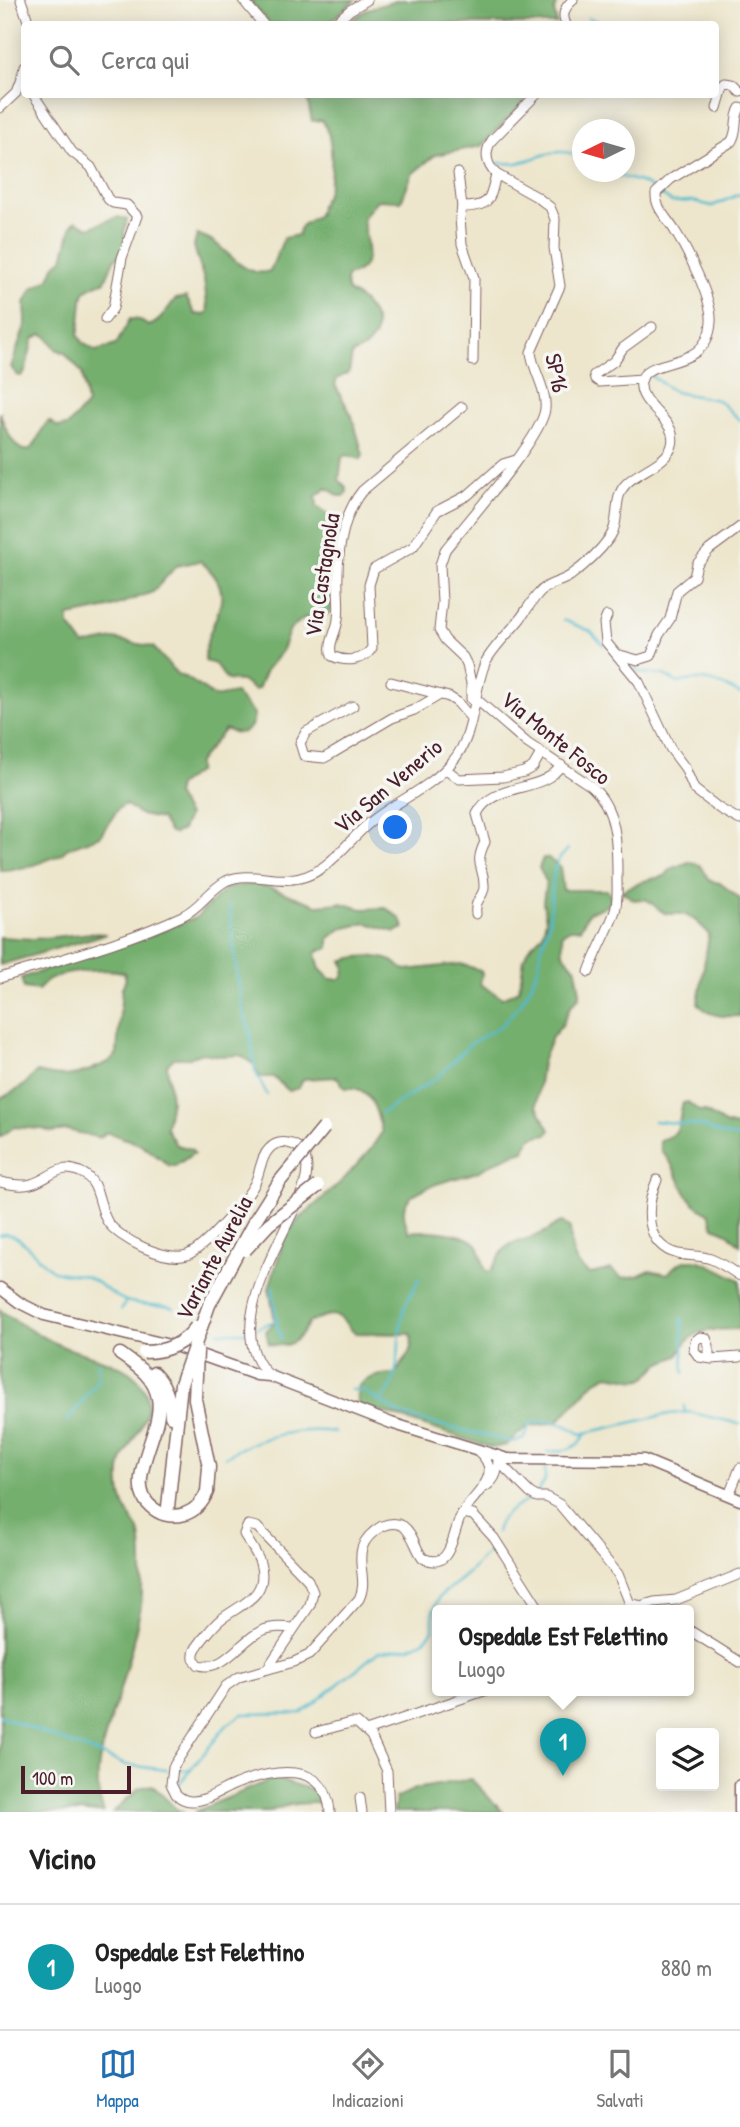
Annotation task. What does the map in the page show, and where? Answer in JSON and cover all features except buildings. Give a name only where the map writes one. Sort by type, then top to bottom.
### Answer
[{"type":"highway","name":"Variante Aurelia","points":[[169,1507],[181,1384],[209,1305],[273,1192],[324,1128]]},
{"type":"highway","points":[[225,1275],[269,1224],[322,1184]]},
{"type":"highway","points":[[120,1354],[169,1349],[186,1339],[209,1305]]},
{"type":"highway","points":[[120,1354],[147,1374],[158,1398],[158,1418],[140,1479],[145,1501],[157,1511],[178,1516],[189,1513],[208,1492],[209,1467],[194,1382],[198,1348],[209,1305]]},
{"type":"highway","points":[[120,1354],[145,1366],[165,1387],[171,1402],[174,1447]]},
{"type":"main road","points":[[0,1288],[20,1304],[44,1315],[178,1347],[257,1375],[270,1376],[391,1423],[496,1456],[514,1459],[644,1460],[735,1497]]},
{"type":"main road","points":[[740,1785],[740,1812]]},
{"type":"street","points":[[21,0],[28,21]]},
{"type":"street","points":[[243,0],[260,21]]},
{"type":"street","points":[[337,21],[367,0]]},
{"type":"street","points":[[565,21],[563,15],[573,0]]},
{"type":"street","points":[[0,108],[16,93],[21,84]]},
{"type":"street","points":[[716,108],[726,85],[733,85],[740,92]]},
{"type":"street","points":[[36,98],[72,152],[91,167],[108,200],[127,205],[137,216],[122,258],[113,308],[105,319]]},
{"type":"street","points":[[462,207],[480,206],[491,197],[496,174],[488,164],[487,147],[533,98]]},
{"type":"street","points":[[652,327],[623,348],[610,365],[594,375],[595,379],[599,382],[642,379],[651,368],[681,360],[697,352],[707,337],[711,322],[707,296],[682,243],[659,209],[656,193],[671,178],[731,142],[736,133],[735,121],[740,108]]},
{"type":"street","points":[[458,173],[462,244],[474,278],[473,361]]},
{"type":"street","name":"SP16","points":[[471,718],[471,683],[467,665],[463,657],[441,636],[439,630],[442,602],[440,565],[445,550],[516,460],[535,433],[544,414],[545,399],[531,352],[557,295],[560,279],[554,248],[555,219],[550,207],[529,191],[496,174]]},
{"type":"street","name":"Via San Venerio","points":[[0,978],[127,938],[178,918],[195,908],[217,887],[229,880],[246,877],[284,880],[306,876],[341,852],[368,824],[446,769],[463,746],[488,658],[544,587],[570,576],[597,552],[612,533],[623,488],[671,449],[671,430],[644,396],[642,379]]},
{"type":"street","name":"Via Castagnola","points":[[462,407],[369,486],[354,502],[347,521],[338,572],[338,620],[330,650],[332,656],[344,660],[354,659],[367,655],[372,649],[369,585],[374,569],[413,547],[437,511],[468,495],[503,464],[516,460]]},
{"type":"street","points":[[607,616],[604,624],[606,642],[610,649],[638,660],[651,656],[659,635],[670,620],[677,591],[694,577],[697,564],[709,550],[740,527]]},
{"type":"street","points":[[618,654],[639,682],[670,748],[685,768],[694,789],[740,820]]},
{"type":"street","points":[[391,682],[449,697],[471,718]]},
{"type":"street","points":[[353,706],[306,732],[300,743],[304,756],[324,758],[392,718],[415,710],[438,696]]},
{"type":"street","name":"Via Monte Fosco","points":[[475,698],[541,753],[599,793],[611,814],[616,837],[616,907],[589,972]]},
{"type":"street","points":[[446,769],[459,779],[514,776],[533,767],[541,753]]},
{"type":"street","points":[[476,914],[477,900],[484,891],[485,884],[479,855],[485,842],[477,814],[482,806],[501,794],[554,776],[561,765]]},
{"type":"street","points":[[0,1182],[30,1184],[66,1168],[82,1172],[95,1186],[102,1209],[114,1229],[158,1254],[182,1256],[203,1246],[242,1204],[257,1179],[267,1151],[274,1144],[286,1142],[298,1147],[305,1156],[307,1176],[297,1206],[274,1249],[254,1304],[251,1333],[253,1352],[257,1362],[270,1376]]},
{"type":"street","points":[[657,1180],[651,1198],[650,1230],[657,1240],[668,1250],[710,1259],[740,1276]]},
{"type":"street","points":[[709,1358],[740,1357]]},
{"type":"street","points":[[477,1449],[497,1469],[537,1497],[546,1497],[559,1504],[618,1574],[631,1605]]},
{"type":"street","points":[[496,1456],[497,1469]]},
{"type":"street","points":[[330,1812],[324,1788],[310,1776],[284,1771],[238,1783],[201,1800],[189,1801],[176,1794],[170,1777],[176,1759],[226,1686],[239,1678],[309,1655],[359,1599],[362,1589],[360,1557],[366,1542],[375,1531],[386,1524],[401,1525],[407,1530],[423,1558],[436,1562],[444,1558],[462,1513],[477,1498],[497,1469],[514,1459]]},
{"type":"street","points":[[735,1497],[740,1468]]},
{"type":"street","points":[[477,1498],[479,1520]]},
{"type":"street","points":[[462,1513],[473,1515],[494,1538],[537,1605]]},
{"type":"street","points":[[267,1669],[310,1605],[313,1599],[312,1586],[257,1527],[248,1525],[243,1534],[260,1560],[260,1584],[256,1595],[248,1604],[213,1627],[195,1648],[194,1659],[203,1666],[210,1665],[223,1660],[263,1630],[294,1628]]},
{"type":"street","points":[[677,1605],[740,1574]]},
{"type":"street","points":[[694,1633],[740,1662]]},
{"type":"street","points":[[366,1731],[469,1696]]},
{"type":"street","points":[[316,1732],[357,1723],[371,1736],[387,1771],[389,1812]]},
{"type":"street","points":[[360,1798],[362,1812]]},
{"type":"green space","points":[[249,0],[355,0],[330,21],[267,21]]},
{"type":"green space","points":[[399,0],[558,0],[554,11],[556,21],[350,21],[368,9]]},
{"type":"green space","points":[[307,98],[527,98],[481,146],[435,155],[412,174],[401,201],[377,200],[363,218],[367,245],[366,261],[357,272],[347,276],[346,286],[349,292],[367,306],[376,329],[370,343],[352,354],[349,372],[337,379],[335,385],[352,416],[363,455],[361,459],[346,455],[342,457],[339,480],[346,487],[344,496],[339,496],[327,488],[316,496],[317,506],[336,521],[334,535],[322,556],[323,566],[332,582],[331,611],[328,614],[304,618],[290,629],[281,652],[266,670],[258,689],[254,690],[242,681],[227,680],[215,664],[205,661],[206,646],[221,598],[220,587],[213,574],[200,561],[176,566],[153,592],[109,608],[69,616],[69,625],[84,645],[114,639],[153,647],[178,675],[215,697],[235,693],[254,714],[251,726],[245,732],[225,729],[198,762],[198,771],[178,786],[176,795],[188,816],[182,830],[174,834],[169,832],[161,819],[141,815],[125,804],[118,809],[100,836],[29,867],[0,871],[0,412],[12,440],[23,450],[28,450],[49,421],[58,427],[68,426],[87,404],[82,373],[65,353],[56,349],[42,334],[33,339],[25,372],[21,376],[17,375],[11,367],[26,323],[25,303],[32,289],[49,279],[55,265],[63,259],[72,225],[76,221],[89,228],[117,217],[127,219],[124,233],[126,244],[123,252],[114,260],[105,281],[84,293],[78,335],[83,343],[96,351],[116,345],[130,319],[140,320],[148,326],[157,322],[176,299],[186,297],[195,314],[204,315],[208,311],[204,280],[194,246],[197,235],[215,243],[249,270],[270,271],[284,238],[298,235],[301,226],[318,215],[328,190],[331,173],[330,144],[322,120],[312,121]]},
{"type":"green space","points":[[543,858],[548,858],[560,867],[563,890],[607,890],[612,898],[607,906],[589,912],[580,929],[570,929],[562,934],[563,953],[576,969],[580,996],[552,1037],[542,1062],[536,1105],[550,1130],[548,1134],[530,1140],[524,1151],[479,1171],[417,1192],[405,1205],[405,1219],[409,1232],[445,1232],[471,1240],[479,1248],[486,1271],[491,1271],[503,1251],[512,1243],[543,1233],[562,1222],[570,1228],[576,1261],[591,1274],[611,1269],[622,1278],[637,1276],[650,1270],[668,1274],[676,1265],[694,1260],[740,1280],[740,1329],[712,1330],[696,1335],[683,1346],[678,1356],[659,1364],[646,1378],[637,1380],[608,1375],[590,1386],[557,1422],[527,1427],[506,1445],[492,1448],[358,1404],[357,1388],[361,1384],[374,1377],[394,1374],[408,1356],[411,1334],[355,1333],[339,1317],[331,1315],[309,1322],[294,1342],[283,1345],[269,1344],[266,1331],[275,1321],[269,1288],[285,1236],[295,1223],[344,1179],[382,1132],[372,1101],[362,1091],[345,1088],[337,1077],[303,1079],[299,1088],[289,1091],[273,1077],[260,1077],[253,1064],[240,1055],[202,1053],[189,1058],[174,1058],[167,1065],[171,1100],[166,1128],[176,1145],[191,1149],[194,1153],[175,1166],[170,1166],[142,1145],[110,1133],[105,1133],[100,1138],[67,1130],[52,1132],[14,1127],[0,1137],[0,1099],[23,1086],[37,1072],[61,1076],[76,1074],[91,1070],[114,1058],[117,1053],[122,988],[126,979],[124,973],[118,971],[76,972],[57,976],[38,990],[24,988],[21,978],[138,940],[197,917],[225,889],[254,884],[317,905],[341,903],[362,909],[386,908],[401,919],[404,928],[395,932],[367,923],[341,929],[329,938],[329,948],[319,950],[316,954],[320,969],[330,979],[344,976],[345,966],[342,961],[360,957],[386,959],[406,970],[461,964],[480,970],[480,984],[502,998],[519,990],[528,949],[542,935],[546,920],[543,902],[546,881],[539,868]]},
{"type":"green space","points":[[689,862],[700,865],[710,881],[720,883],[740,899],[740,1016],[711,1014],[698,1003],[709,935],[701,925],[686,915],[665,913],[648,901],[634,900],[621,891],[665,876],[672,868]]},
{"type":"green space","points":[[106,934],[0,965],[0,937],[34,939]]},
{"type":"green space","points":[[688,1102],[699,1111],[704,1111],[725,1124],[740,1128],[740,1245],[728,1233],[714,1227],[709,1213],[689,1198],[660,1148],[660,1140],[676,1131],[683,1103]]},
{"type":"green space","points":[[0,1310],[55,1343],[131,1373],[145,1392],[148,1404],[146,1415],[128,1448],[120,1472],[124,1503],[140,1537],[142,1595],[132,1647],[99,1764],[99,1796],[104,1812],[0,1812]]},
{"type":"green space","points":[[275,1778],[316,1791],[319,1803],[293,1804],[269,1812],[194,1812]]},
{"type":"green space","points":[[471,1779],[503,1812],[394,1812],[396,1798],[415,1789]]},
{"type":"green space","points":[[152,1785],[176,1809],[184,1812],[113,1812],[139,1788]]},
{"type":"waterway","points":[[588,18],[596,21]]},
{"type":"waterway","points":[[494,164],[517,163],[550,153],[572,154]]},
{"type":"waterway","points":[[635,180],[651,188]]},
{"type":"waterway","points":[[660,194],[672,202],[692,201],[712,206],[740,194]]},
{"type":"waterway","points":[[651,376],[675,392],[718,400],[740,420]]},
{"type":"waterway","points":[[563,620],[590,631],[604,645]]},
{"type":"waterway","points":[[632,668],[642,673],[664,675],[678,683],[710,681],[740,694]]},
{"type":"waterway","points":[[382,1113],[438,1077],[470,1044],[502,1025],[521,1003],[539,965],[549,922],[554,871],[559,859],[568,849]]},
{"type":"waterway","points":[[229,905],[237,975],[250,1032],[255,1071],[267,1095]]},
{"type":"waterway","points":[[654,1121],[699,1125],[740,1138]]},
{"type":"waterway","points":[[0,1235],[14,1236],[56,1272],[89,1278],[126,1301],[174,1308]]},
{"type":"waterway","points":[[379,1402],[393,1382],[404,1309],[419,1279]]},
{"type":"waterway","points":[[272,1287],[282,1339]]},
{"type":"waterway","points":[[121,1310],[126,1301]]},
{"type":"waterway","points":[[682,1318],[684,1373]]},
{"type":"waterway","points":[[257,1328],[277,1320]]},
{"type":"waterway","points":[[219,1332],[248,1332]]},
{"type":"waterway","points":[[67,1421],[98,1380],[98,1363]]},
{"type":"waterway","points":[[351,1390],[361,1390],[404,1416],[513,1442],[524,1439],[530,1424],[543,1421],[563,1424],[581,1434],[689,1412],[740,1424]]},
{"type":"waterway","points":[[684,1406],[685,1413]]},
{"type":"waterway","points":[[225,1457],[250,1444],[278,1435],[306,1431],[335,1432]]},
{"type":"waterway","points":[[547,1452],[575,1446],[586,1433]]},
{"type":"waterway","points":[[538,1492],[545,1480],[545,1463]]},
{"type":"waterway","points":[[496,1532],[505,1515],[532,1498]]},
{"type":"waterway","points":[[436,1605],[439,1597],[468,1573],[494,1546]]},
{"type":"waterway","points":[[179,1784],[227,1725],[242,1714],[302,1713],[378,1652],[411,1647],[432,1632]]},
{"type":"waterway","points":[[0,1716],[127,1765],[167,1770]]},
{"type":"waterway","points":[[179,1770],[191,1770]]},
{"type":"place","name":"Ospedale Est Felettino","points":[[563,1776]]}]
